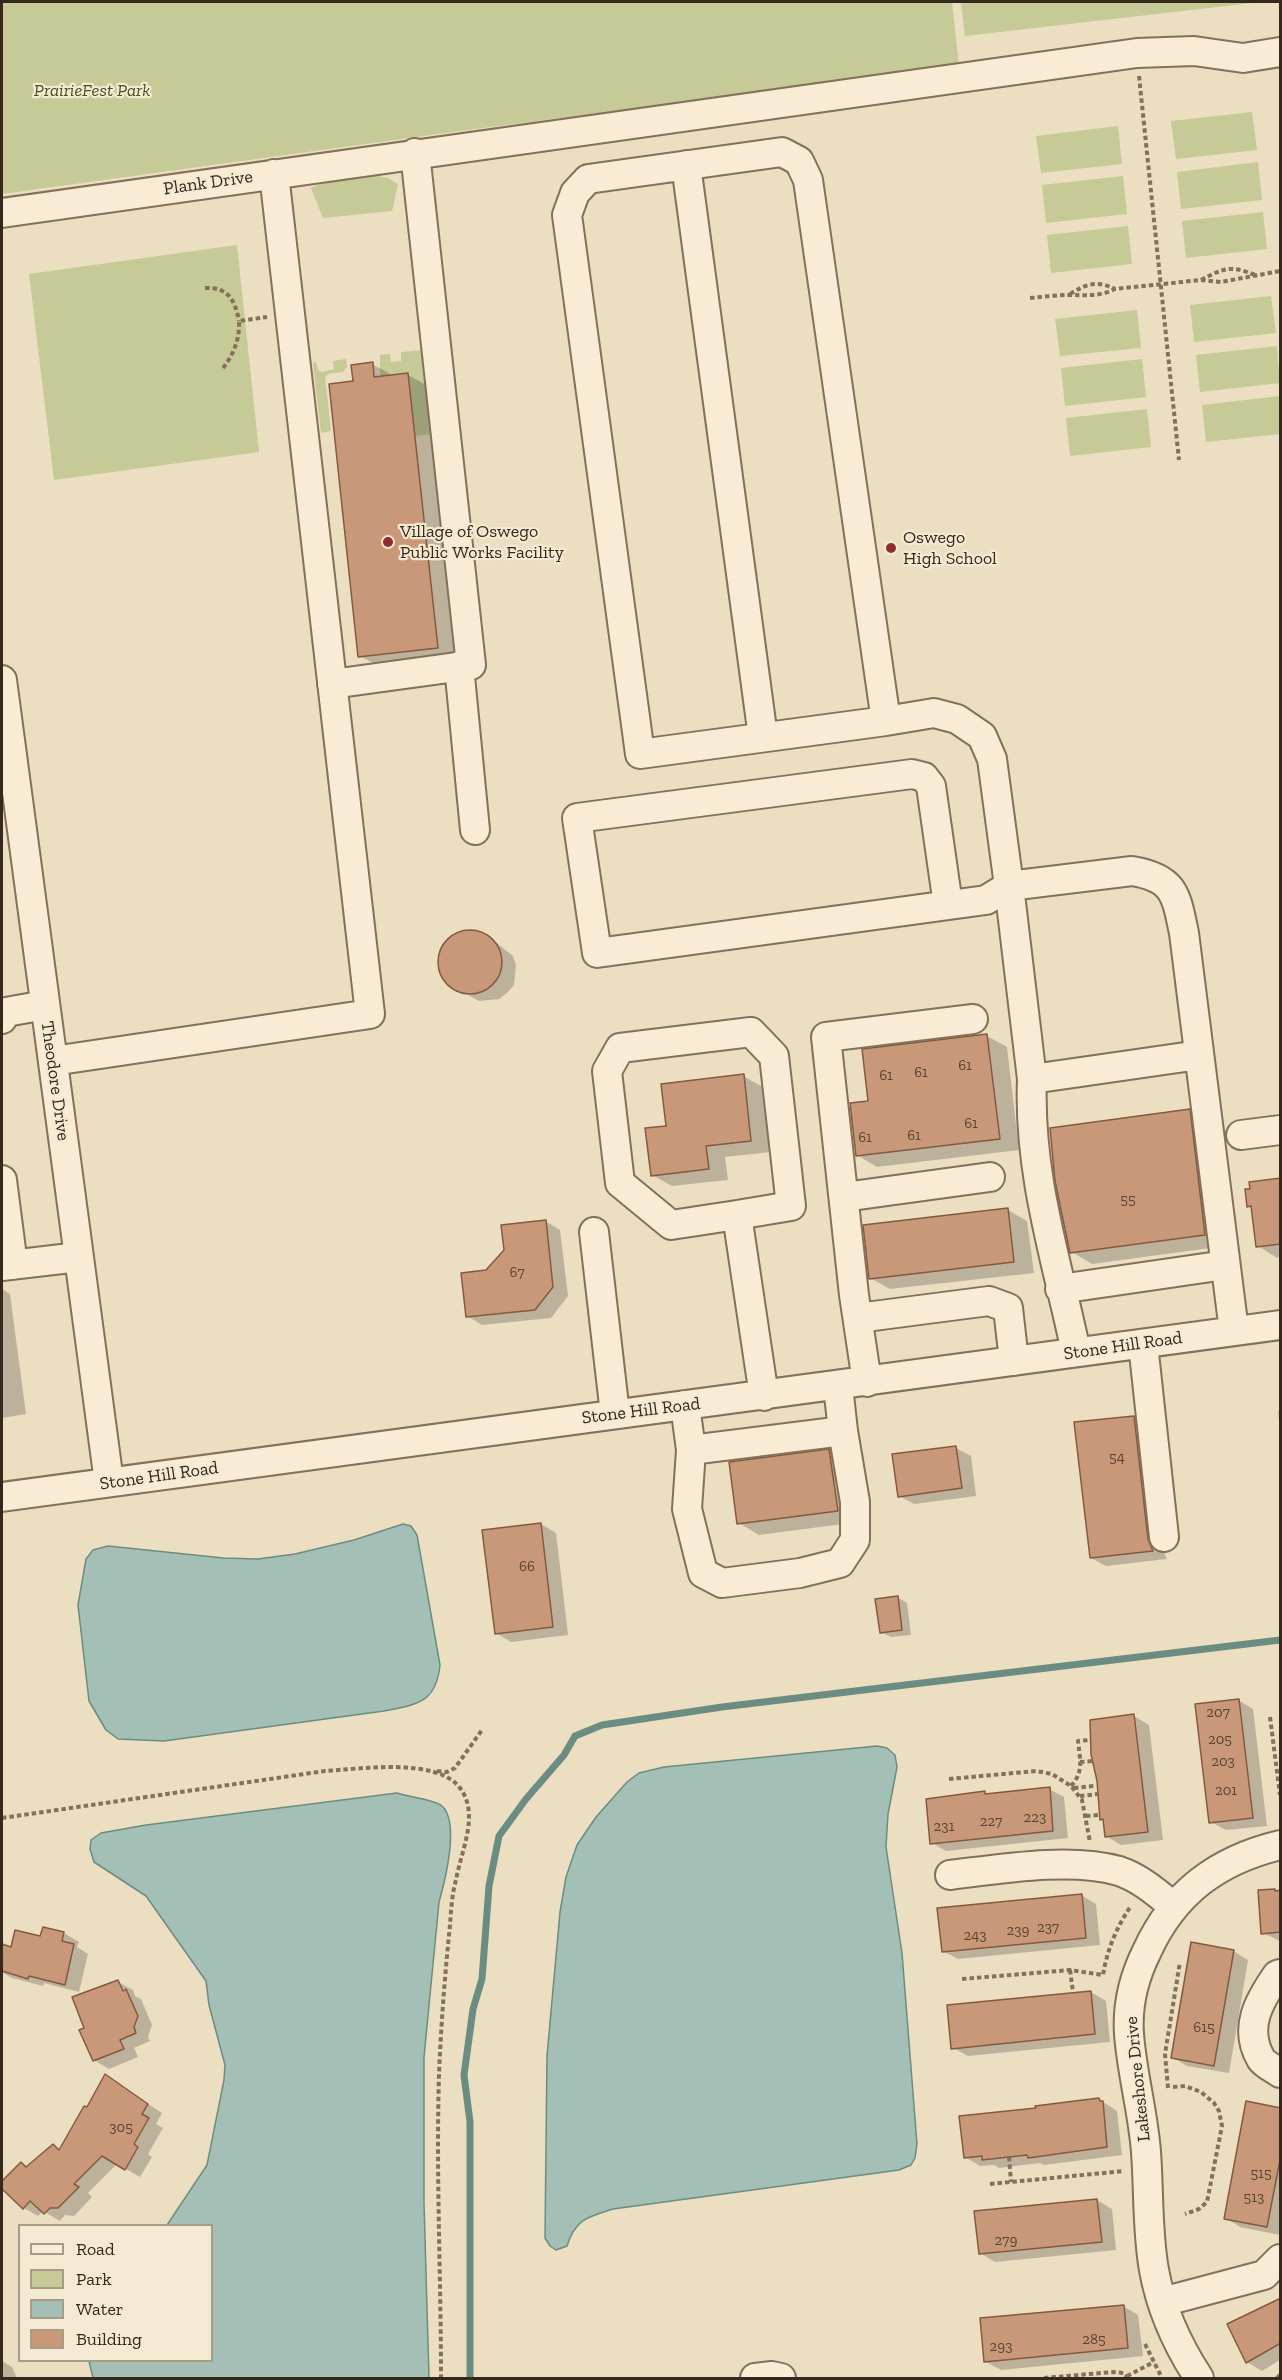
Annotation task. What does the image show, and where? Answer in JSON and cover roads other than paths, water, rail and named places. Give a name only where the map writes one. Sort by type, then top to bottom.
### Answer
[{"type":"street","name":"Plank Drive","points":[[2,213],[1137,53],[1194,51],[1243,58],[1281,52]]},
{"type":"street","points":[[885,721],[808,180],[800,160],[782,152],[588,179],[575,193],[567,215],[640,753],[885,721],[934,712],[957,719],[982,736],[992,759],[1009,886],[1032,1079],[1030,1116],[1047,1232],[1076,1352]]},
{"type":"street","points":[[332,684],[471,665],[415,153]]},
{"type":"street","points":[[686,165],[763,737]]},
{"type":"street","points":[[53,1061],[370,1014],[274,174]]},
{"type":"street","points":[[459,666],[475,830]]},
{"type":"street","name":"Theodore Drive","points":[[2,680],[13,855],[45,1005],[109,1482]]},
{"type":"street","points":[[948,905],[931,786],[924,777],[912,774],[577,818],[597,953],[986,900],[1009,886],[1132,871],[1152,874],[1167,884],[1176,897],[1184,933],[1234,1331]]},
{"type":"street","points":[[2,1019],[6,1012],[45,1005]]},
{"type":"street","points":[[867,1382],[826,1037],[973,1019]]},
{"type":"street","points":[[751,1032],[774,1056],[791,1206],[736,1215],[671,1225],[620,1183],[607,1071],[620,1048],[751,1032]]},
{"type":"street","points":[[1032,1079],[1199,1054]]},
{"type":"street","points":[[1240,1135],[1281,1130]]},
{"type":"street","points":[[844,1197],[990,1177]]},
{"type":"street","points":[[2,1180],[7,1266],[79,1257]]},
{"type":"street","points":[[736,1215],[764,1396]]},
{"type":"street","points":[[594,1232],[615,1414]]},
{"type":"street","points":[[1060,1289],[1225,1265]]},
{"type":"street","points":[[858,1318],[989,1302],[1008,1308],[1014,1360]]},
{"type":"street","name":"Stone Hill Road","points":[[2,1497],[1281,1325]]},
{"type":"street","points":[[1143,1344],[1164,1537]]},
{"type":"street","points":[[685,1406],[691,1450],[687,1509],[703,1573],[722,1582],[800,1574],[840,1563],[855,1540],[855,1502],[838,1386]]},
{"type":"street","points":[[691,1450],[843,1431]]},
{"type":"street","name":"Lakeshore Drive","points":[[1199,2379],[1174,2333],[1162,2302],[1154,2270],[1146,2149],[1129,2032],[1130,2001],[1137,1971],[1154,1934],[1173,1906],[1186,1892],[1222,1867],[1254,1852],[1281,1845]]},
{"type":"street","points":[[950,1875],[1050,1864],[1092,1868],[1119,1872],[1144,1883],[1173,1906]]},
{"type":"street","points":[[1281,1974],[1277,1975],[1263,1996],[1254,2015],[1256,2043],[1262,2061],[1281,2073]]},
{"type":"street","points":[[1162,2302],[1264,2275],[1281,2259]]},
{"type":"street","points":[[755,2379],[772,2376],[781,2379]]},
{"type":"water","points":[[403,1524],[411,1526],[417,1535],[440,1665],[434,1687],[423,1700],[384,1711],[164,1741],[118,1739],[106,1730],[89,1701],[78,1605],[86,1559],[93,1550],[108,1546],[223,1558],[258,1559],[295,1554],[354,1540]]},
{"type":"water","points":[[877,1746],[887,1748],[895,1755],[897,1767],[888,1814],[886,1847],[902,1953],[917,2144],[915,2158],[911,2165],[899,2170],[613,2209],[584,2220],[574,2230],[567,2246],[556,2250],[545,2238],[547,2056],[560,1912],[566,1877],[577,1845],[596,1817],[627,1782],[639,1773],[664,1767]]},
{"type":"water","points":[[397,1793],[438,1804],[447,1814],[450,1825],[450,1852],[439,1902],[424,2057],[424,2203],[429,2378],[93,2378],[89,2362],[213,2362],[213,2224],[168,2224],[207,2165],[224,2080],[225,2065],[209,2005],[206,1981],[146,1896],[94,1862],[90,1849],[91,1840],[101,1833],[146,1825]]},
{"type":"waterway","points":[[470,2378],[470,2122],[464,2075],[473,2009],[482,1979],[489,1886],[499,1836],[526,1799],[564,1755],[575,1736],[602,1725],[722,1707],[1280,1640]]},
{"type":"place","name":"Village of Oswego Public Works Facility","points":[[388,542]]},
{"type":"place","name":"Oswego High School","points":[[891,548]]},
{"type":"park label","name":"PrairieFest Park","points":[[92,91]]}]
